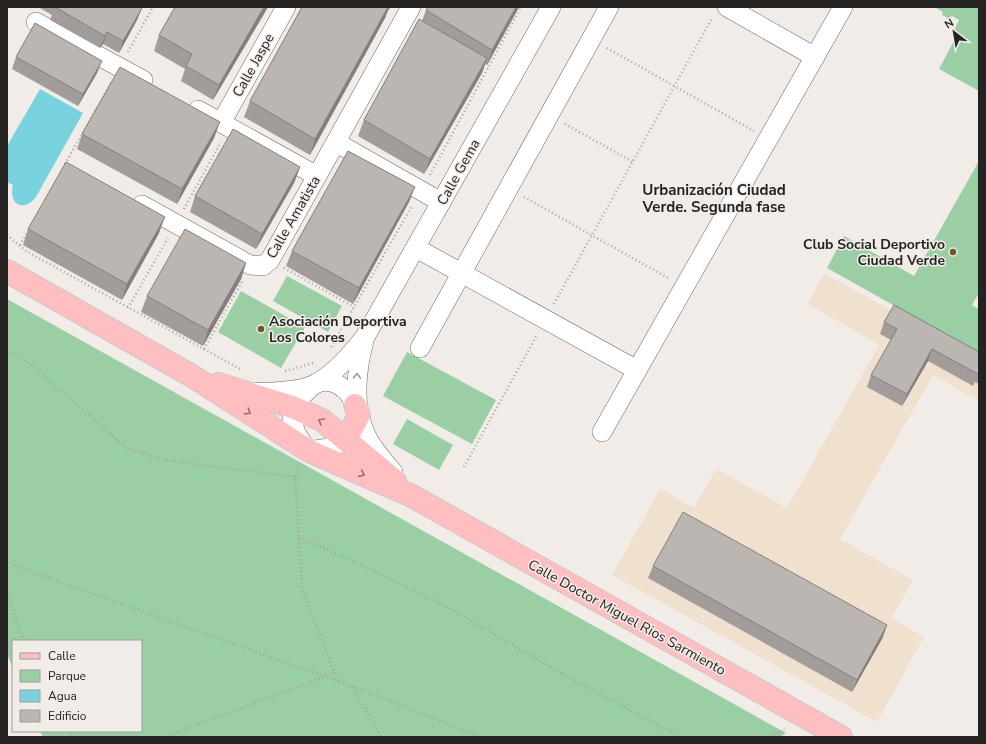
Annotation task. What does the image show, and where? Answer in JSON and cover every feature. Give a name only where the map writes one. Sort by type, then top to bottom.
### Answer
[{"type":"main road","name":"Calle Doctor Miguel Rios Sarmiento","points":[[7,271],[192,376],[305,458],[412,496],[841,737]]},
{"type":"main road","name":"Calle Doctor Miguel Rios Sarmiento","points":[[192,376],[292,407],[322,420],[412,496]]},
{"type":"main road","points":[[346,440],[357,410]]},
{"type":"street","name":"Calle Jaspe","points":[[221,123],[286,7]]},
{"type":"street","name":"Calle Amatista","points":[[128,197],[250,265],[263,266],[270,260],[411,7]]},
{"type":"street","name":"Calle Gema","points":[[244,392],[271,393],[314,384],[337,368],[365,337],[551,7]]},
{"type":"street","points":[[420,348],[609,7]]},
{"type":"street","points":[[602,432],[843,7]]},
{"type":"street","points":[[721,10],[815,57]]},
{"type":"street","points":[[36,22],[161,90]]},
{"type":"street","points":[[181,101],[317,176]]},
{"type":"street","points":[[336,143],[441,202]]},
{"type":"street","points":[[416,248],[637,370]]},
{"type":"street","name":"Calle Gema","points":[[365,337],[358,364],[357,410],[366,437],[412,496]]},
{"type":"street","points":[[292,407],[314,384],[327,382],[340,386],[349,394],[357,410]]},
{"type":"street","name":"Calle Doctor Miguel Rios Sarmiento","points":[[292,407],[292,425],[299,439],[305,458]]},
{"type":"street","points":[[305,458],[346,440]]},
{"type":"path","points":[[62,170],[153,7]]},
{"type":"path","points":[[327,354],[421,190],[521,7]]},
{"type":"path","points":[[464,467],[674,86],[721,10]]},
{"type":"path","points":[[591,39],[768,139]]},
{"type":"path","points":[[479,67],[486,71]]},
{"type":"path","points":[[549,115],[633,162]]},
{"type":"path","points":[[508,188],[684,288]]},
{"type":"path","points":[[20,245],[32,225]]},
{"type":"path","points":[[7,236],[33,255],[243,370]]},
{"type":"path","points":[[270,260],[354,307]]},
{"type":"path","points":[[204,349],[250,265]]},
{"type":"path","points":[[7,351],[24,359],[128,448],[165,460],[295,477]]},
{"type":"path","points":[[281,373],[314,363]]},
{"type":"path","points":[[305,458],[295,477],[302,589],[338,682]]},
{"type":"path","points":[[298,537],[353,561],[445,606],[578,682],[675,734],[676,737]]},
{"type":"path","points":[[7,563],[352,686],[481,737]]},
{"type":"path","points":[[7,595],[24,640]]},
{"type":"path","points":[[165,737],[324,676]]},
{"type":"path","points":[[352,686],[381,737]]},
{"type":"path","points":[[770,737],[783,731],[784,729]]},
{"type":"shaded area","points":[[824,273],[979,359],[979,401],[933,375],[840,539],[913,580],[892,618],[924,637],[877,722],[612,575],[660,489],[694,508],[716,469],[787,508],[879,345],[808,304]]},
{"type":"green space","points":[[979,7],[979,91],[939,69],[956,37],[952,34],[959,20],[952,16],[950,19],[942,15],[943,12],[936,8]]},
{"type":"green space","name":"Club Social Deportivo Ciudad Verde","points":[[979,161],[979,293],[972,305],[979,309],[979,353],[827,268],[844,236],[914,276]]},
{"type":"green space","points":[[287,276],[342,306],[328,332],[273,301]]},
{"type":"green space","name":"Asociación Deportiva Los Colores","points":[[241,291],[305,327],[281,368],[218,332]]},
{"type":"green space","points":[[7,299],[786,733],[780,737],[43,737],[40,732],[142,732],[142,640],[12,640],[12,666],[7,654]]},
{"type":"green space","points":[[407,352],[496,400],[472,444],[383,396]]},
{"type":"green space","points":[[407,419],[453,445],[439,470],[393,444]]},
{"type":"water","points":[[40,89],[83,113],[36,197],[26,205],[22,205],[15,201],[12,192],[13,185],[7,182],[7,146]]},
{"type":"building","points":[[55,7],[142,8],[123,41],[107,32],[105,36]]},
{"type":"building","points":[[175,7],[264,7],[219,85],[186,66],[192,54],[159,35]]},
{"type":"building","points":[[302,7],[388,7],[315,139],[250,101]]},
{"type":"building","points":[[428,7],[516,7],[492,50],[426,10]]},
{"type":"building","points":[[419,19],[487,58],[430,159],[364,120]]},
{"type":"building","points":[[35,23],[102,61],[83,94],[16,57]]},
{"type":"building","points":[[120,67],[220,122],[182,189],[82,134]]},
{"type":"building","points":[[233,129],[300,167],[262,234],[195,196]]},
{"type":"building","points":[[348,151],[415,187],[359,288],[292,251]]},
{"type":"building","points":[[66,162],[165,217],[127,284],[28,229]]},
{"type":"building","points":[[185,229],[246,263],[208,330],[147,296]]},
{"type":"building","points":[[894,305],[979,352],[978,374],[932,349],[907,394],[871,375],[897,329],[884,322]]},
{"type":"building","points":[[683,512],[887,625],[857,680],[653,566]]},
{"type":"place","name":"Club Social Deportivo Ciudad Verde","points":[[953,252]]},
{"type":"place","name":"Asociación Deportiva Los Colores","points":[[261,329]]},
{"type":"district","name":"Urbanización Ciudad Verde. Segunda fase","points":[[714,198]]}]
